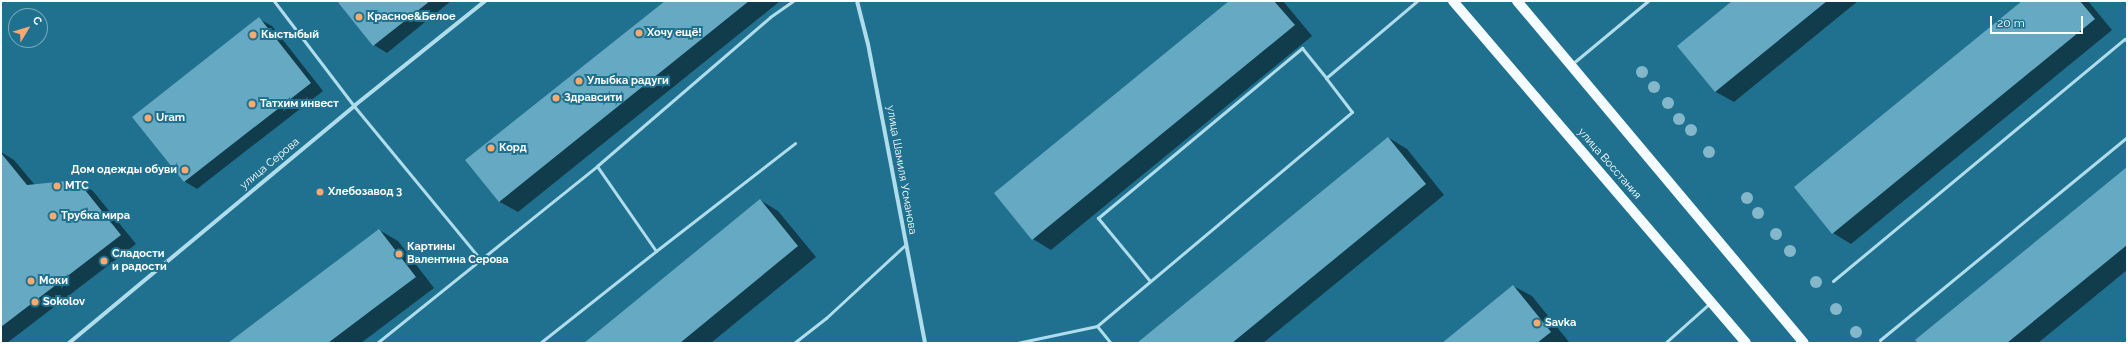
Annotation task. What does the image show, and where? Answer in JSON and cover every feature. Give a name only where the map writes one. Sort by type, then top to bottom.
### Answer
[{"type":"main road","name":"улица Восстания","points":[[1453,1],[1746,343]]},
{"type":"main road","points":[[1517,1],[1804,343]]},
{"type":"street","name":"улица Серова","points":[[70,343],[354,106],[485,1]]},
{"type":"street","name":"улица Шамиля Усманова","points":[[857,1],[868,44],[905,245],[925,343]]},
{"type":"lane","points":[[274,1],[354,106],[480,259]]},
{"type":"lane","points":[[377,343],[597,166],[770,17],[793,1]]},
{"type":"lane","points":[[1326,78],[1417,1]]},
{"type":"lane","points":[[1571,65],[1648,1]]},
{"type":"lane","points":[[1833,281],[2126,39]]},
{"type":"lane","points":[[1017,343],[1097,326],[1352,112],[1302,48],[1098,218],[1150,281]]},
{"type":"lane","points":[[1880,340],[2127,138]]},
{"type":"lane","points":[[540,343],[795,143]]},
{"type":"lane","points":[[597,166],[656,251]]},
{"type":"lane","points":[[794,343],[826,318],[905,245]]},
{"type":"lane","points":[[1665,343],[1711,302]]},
{"type":"lane","points":[[1097,326],[1111,343]]},
{"type":"building","points":[[337,1],[430,1],[373,46]]},
{"type":"building","points":[[665,1],[749,1],[499,202],[465,160]]},
{"type":"building","points":[[1229,1],[1274,1],[1295,25],[1032,240],[994,193]]},
{"type":"building","points":[[1732,1],[1827,1],[1715,92],[1677,46]]},
{"type":"building","points":[[2022,1],[2080,1],[2095,19],[1832,234],[1794,187]]},
{"type":"building","points":[[259,17],[311,83],[184,182],[132,117]]},
{"type":"building","points":[[1388,137],[1426,184],[1232,343],[1137,343]]},
{"type":"building","name":"Моки","points":[[1,153],[27,185],[77,180],[121,235],[1,327]]},
{"type":"building","points":[[2127,167],[2127,245],[2007,343],[1918,343],[1915,340]]},
{"type":"building","points":[[760,199],[798,246],[680,343],[584,343]]},
{"type":"building","points":[[379,229],[416,277],[328,343],[228,343]]},
{"type":"building","points":[[1513,285],[1551,332],[1537,343],[1442,343]]},
{"type":"place","name":"Красное&Белое","points":[[359,17]]},
{"type":"place","name":"Хочу ещё!","points":[[639,33]]},
{"type":"place","name":"Кыстыбый","points":[[253,35]]},
{"type":"place","name":"Улыбка радуги","points":[[579,81]]},
{"type":"place","name":"Здравсити","points":[[556,98]]},
{"type":"place","name":"Татхим инвест","points":[[252,104]]},
{"type":"place","name":"Uram","points":[[148,118]]},
{"type":"place","name":"Корд","points":[[491,148]]},
{"type":"place","name":"Дом одежды обуви","points":[[185,170]]},
{"type":"place","name":"МТС","points":[[57,186]]},
{"type":"place","name":"Хлебозавод 3","points":[[320,192]]},
{"type":"place","name":"Трубка мира","points":[[53,216]]},
{"type":"place","name":"Картины Валентина Серова","points":[[399,254]]},
{"type":"place","name":"Сладости и радости","points":[[104,261]]},
{"type":"place","name":"Моки","points":[[31,281]]},
{"type":"place","name":"Sokolov","points":[[35,302]]},
{"type":"place","name":"Savka","points":[[1537,323]]}]
